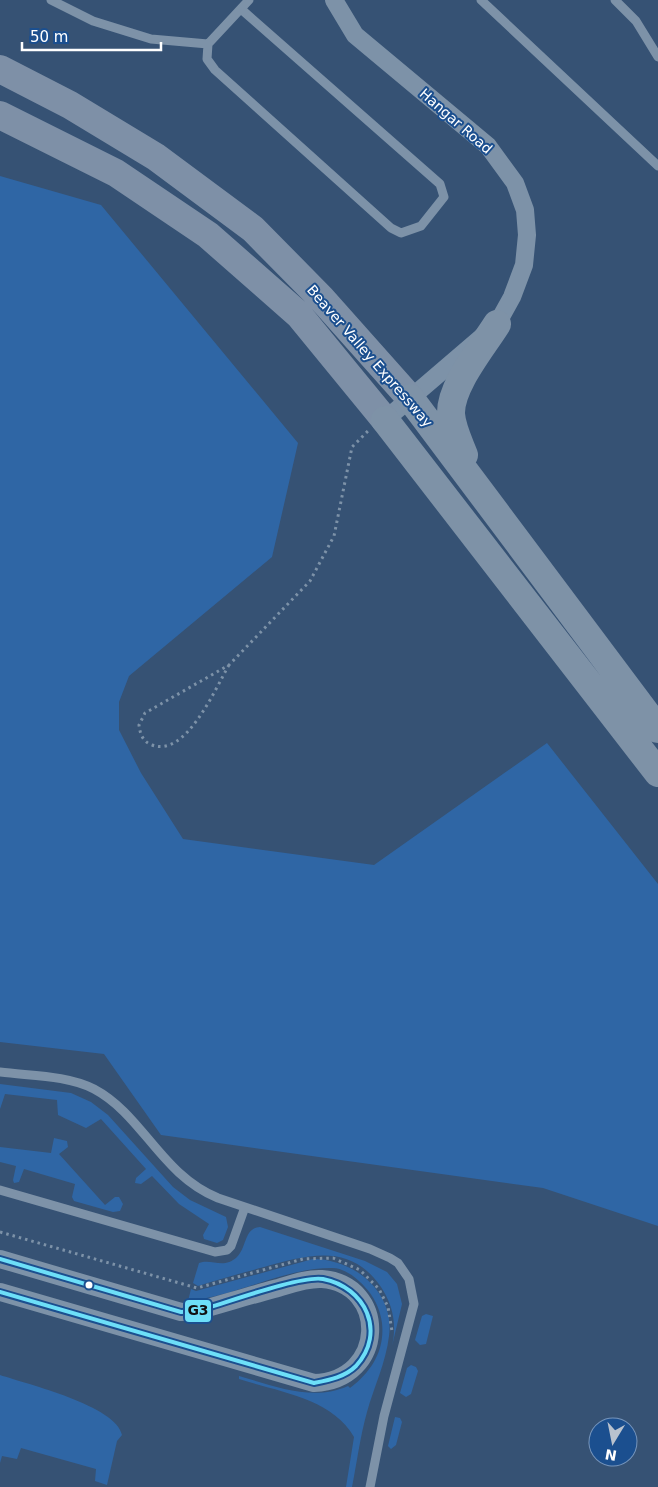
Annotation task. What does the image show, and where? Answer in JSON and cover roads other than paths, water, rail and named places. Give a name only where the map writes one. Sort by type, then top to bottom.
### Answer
[{"type":"highway","name":"Beaver Valley Expressway","points":[[0,70],[70,106],[156,157],[253,229],[321,298],[410,398],[474,480],[658,729]]},
{"type":"highway","name":"Beaver Valley Expressway","points":[[0,115],[116,173],[208,235],[299,315],[384,420],[658,773]]},
{"type":"highway","points":[[474,480],[453,426],[452,404],[459,384],[497,324]]},
{"type":"street","name":"Hangar Road","points":[[334,0],[355,34],[488,146],[515,183],[524,210],[526,252],[524,265],[512,297],[497,324],[384,420]]},
{"type":"street","points":[[0,1259],[182,1312],[197,1311],[306,1280],[332,1281],[340,1283],[356,1295],[367,1313],[370,1332],[367,1350],[354,1369],[333,1381],[314,1384],[0,1292]]},
{"type":"lane","points":[[51,0],[93,20],[151,39],[208,44]]},
{"type":"lane","points":[[241,9],[440,184],[444,196],[421,226],[401,233],[391,228],[215,70],[207,59],[208,44],[249,0]]},
{"type":"lane","points":[[481,0],[658,166]]},
{"type":"lane","points":[[615,0],[636,21],[658,57]]},
{"type":"lane","points":[[0,1072],[69,1080],[94,1089],[114,1104],[184,1179],[206,1193],[380,1253],[398,1263],[409,1279],[414,1304],[384,1416],[370,1487]]},
{"type":"lane","points":[[0,1190],[215,1252],[226,1250],[231,1246],[245,1207]]}]
